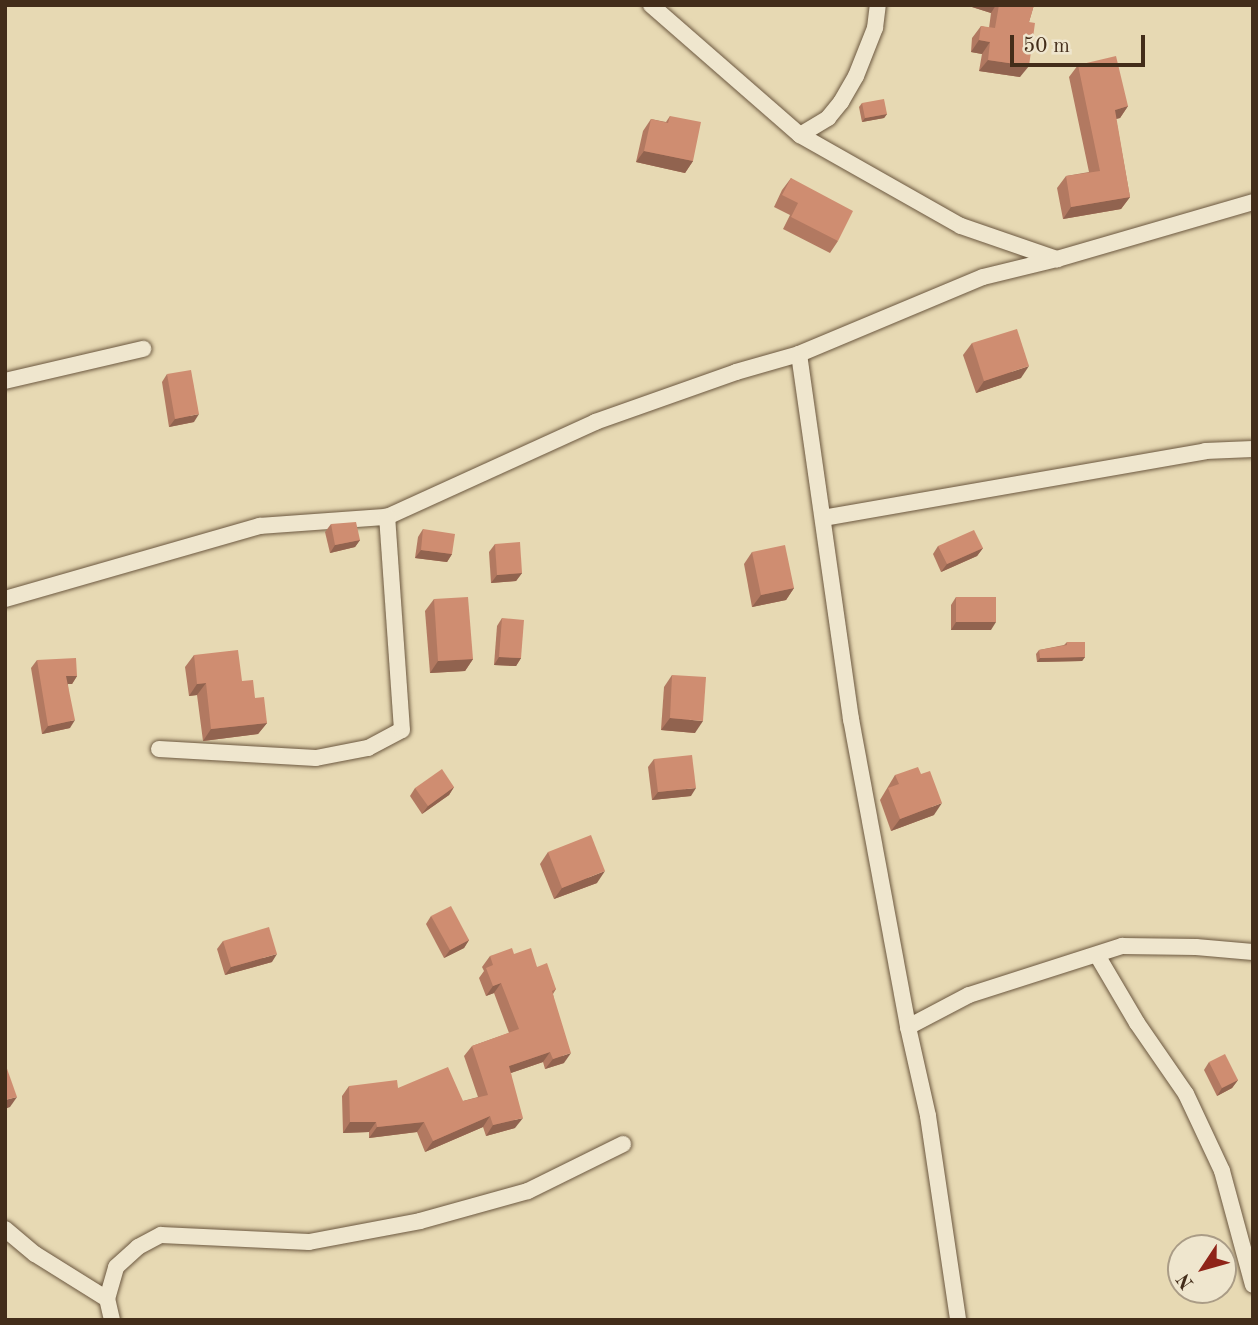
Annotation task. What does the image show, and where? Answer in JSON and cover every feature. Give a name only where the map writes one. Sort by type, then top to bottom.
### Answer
[{"type":"street","points":[[651,5],[800,135],[961,226],[1058,259]]},
{"type":"street","points":[[800,135],[828,118],[841,102],[856,76],[875,28],[878,5]]},
{"type":"street","points":[[5,599],[260,526],[387,517],[595,422],[736,372],[799,354],[983,276],[1058,259],[1253,202]]},
{"type":"street","points":[[5,381],[144,349]]},
{"type":"street","points":[[799,354],[823,518],[829,583],[851,719],[908,1027],[928,1116],[958,1320]]},
{"type":"street","points":[[823,518],[1205,451],[1253,449]]},
{"type":"street","points":[[159,749],[316,758],[368,748],[402,730],[387,517]]},
{"type":"street","points":[[908,1027],[969,995],[1122,946],[1155,945],[1253,952]]},
{"type":"street","points":[[1097,954],[1137,1023],[1186,1094],[1222,1171],[1253,1285]]},
{"type":"street","points":[[113,1320],[107,1299],[116,1267],[138,1247],[161,1235],[309,1242],[421,1221],[528,1191],[623,1144]]},
{"type":"street","points":[[5,1229],[35,1254],[107,1299]]},
{"type":"building","points":[[999,5],[1034,5],[1029,22],[1035,23],[1029,66],[988,60],[990,42],[979,40],[981,26],[995,28]]},
{"type":"building","points":[[1116,56],[1128,106],[1115,110],[1130,197],[1071,207],[1066,176],[1100,171],[1078,65]]},
{"type":"building","points":[[884,99],[887,114],[865,118],[862,103]]},
{"type":"building","points":[[670,116],[701,122],[693,161],[644,151],[651,119],[668,123]]},
{"type":"building","points":[[791,178],[853,211],[838,241],[791,217],[798,203],[782,195]]},
{"type":"building","points":[[1017,329],[1029,366],[984,381],[972,343]]},
{"type":"building","points":[[191,370],[199,414],[175,419],[167,374]]},
{"type":"building","points":[[356,522],[360,540],[335,545],[331,524]]},
{"type":"building","points":[[423,529],[455,534],[452,554],[421,550]]},
{"type":"building","points":[[974,530],[983,548],[947,564],[938,546]]},
{"type":"building","points":[[520,542],[522,573],[497,575],[495,544]]},
{"type":"building","points":[[785,545],[794,588],[761,595],[752,552]]},
{"type":"building","points":[[468,597],[473,659],[438,661],[434,599]]},
{"type":"building","points":[[956,597],[996,597],[996,622],[956,622]]},
{"type":"building","points":[[502,618],[524,620],[521,658],[499,657]]},
{"type":"building","points":[[1067,642],[1085,642],[1085,657],[1040,658],[1039,650],[1067,645]]},
{"type":"building","points":[[238,650],[242,681],[253,680],[255,698],[264,697],[267,723],[211,729],[206,683],[197,684],[194,655]]},
{"type":"building","points":[[76,658],[77,676],[66,676],[75,720],[48,726],[37,660]]},
{"type":"building","points":[[672,675],[706,677],[703,721],[670,718]]},
{"type":"building","points":[[692,755],[696,788],[658,792],[654,759]]},
{"type":"building","points":[[918,767],[921,774],[930,771],[942,803],[900,819],[888,788],[899,784],[895,775]]},
{"type":"building","points":[[442,769],[454,787],[428,806],[415,788]]},
{"type":"building","points":[[591,835],[605,871],[562,888],[548,852]]},
{"type":"building","points":[[451,906],[469,940],[450,950],[431,916]]},
{"type":"building","points":[[269,927],[277,954],[231,967],[223,941]]},
{"type":"building","points":[[512,948],[514,954],[531,948],[537,967],[547,963],[556,989],[552,991],[571,1053],[553,1059],[550,1052],[509,1066],[523,1118],[493,1125],[490,1116],[433,1141],[424,1122],[377,1127],[376,1122],[350,1122],[349,1086],[397,1080],[398,1088],[448,1067],[463,1101],[488,1095],[472,1046],[519,1029],[501,983],[493,986],[486,968],[493,965],[490,956]]},
{"type":"building","points":[[1225,1054],[1238,1080],[1222,1088],[1209,1062]]},
{"type":"building","points":[[5,1063],[17,1097],[5,1100]]}]
